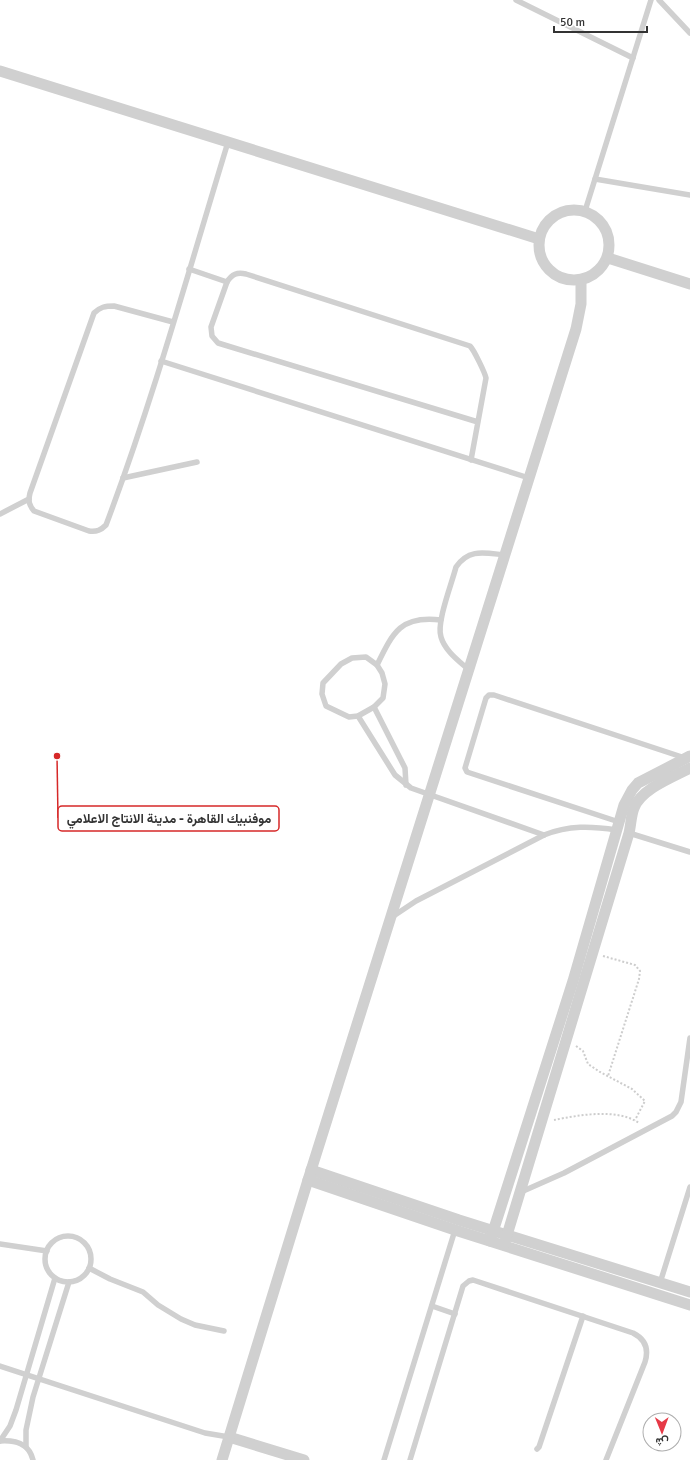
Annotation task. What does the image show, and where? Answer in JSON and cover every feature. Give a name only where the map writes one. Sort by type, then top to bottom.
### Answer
[{"type":"street","points":[[0,71],[539,239]]},
{"type":"street","points":[[574,210],[585,212],[595,217],[603,225],[608,235],[610,247],[608,258],[601,268],[592,276],[581,280],[570,280],[558,277],[549,270],[542,260],[539,249],[539,239],[544,226],[552,218],[562,212],[574,210]]},
{"type":"street","points":[[608,258],[690,284]]},
{"type":"street","points":[[222,1460],[576,328],[581,304],[581,280]]},
{"type":"street","points":[[492,1236],[573,981],[627,797],[638,783],[688,757]]},
{"type":"street","points":[[505,1240],[629,833],[634,808],[643,795],[656,786],[690,768]]},
{"type":"street","points":[[618,826],[629,833]]},
{"type":"street","points":[[310,1176],[505,1240],[690,1292]]},
{"type":"street","points":[[507,1188],[520,1192]]},
{"type":"street","points":[[505,1240],[690,1305]]},
{"type":"street","points":[[656,1294],[660,1283]]},
{"type":"street","points":[[229,1437],[304,1460]]},
{"type":"lane","points":[[516,0],[633,58]]},
{"type":"lane","points":[[585,212],[651,0]]},
{"type":"lane","points":[[658,0],[690,33]]},
{"type":"lane","points":[[173,322],[114,306],[106,306],[94,313],[28,499],[30,506],[34,511],[94,532],[101,530],[106,525],[161,361],[173,322],[189,269],[228,142]]},
{"type":"lane","points":[[595,179],[690,195]]},
{"type":"lane","points":[[189,269],[227,282]]},
{"type":"lane","points":[[471,460],[478,422],[486,378],[475,352],[470,346],[246,274],[235,274],[230,277],[227,282],[211,327],[212,336],[218,343],[478,422]]},
{"type":"lane","points":[[161,361],[529,478]]},
{"type":"lane","points":[[123,478],[197,462]]},
{"type":"lane","points":[[0,514],[28,499]]},
{"type":"lane","points":[[469,670],[443,643],[440,631],[441,620],[456,567],[461,560],[476,553],[505,555]]},
{"type":"lane","points":[[377,665],[393,635],[404,625],[415,620],[427,618],[441,620]]},
{"type":"lane","points":[[366,657],[377,665],[382,673],[385,684],[383,698],[374,707],[358,716],[349,717],[340,714],[326,706],[322,694],[323,683],[341,664],[352,658],[366,657]]},
{"type":"lane","points":[[618,826],[467,772],[465,768],[486,698],[489,695],[494,696],[688,757]]},
{"type":"lane","points":[[374,707],[405,768],[406,785]]},
{"type":"lane","points":[[358,716],[395,775],[406,785],[429,796],[544,835]]},
{"type":"lane","points":[[391,918],[416,901],[544,835],[573,827],[618,826]]},
{"type":"lane","points":[[629,833],[690,852]]},
{"type":"lane","points":[[520,1192],[564,1173],[672,1116],[679,1107],[690,1038]]},
{"type":"lane","points":[[660,1283],[690,1187]]},
{"type":"lane","points":[[384,1460],[457,1225]]},
{"type":"lane","points":[[68,1236],[76,1237],[84,1242],[90,1249],[92,1258],[89,1268],[86,1275],[78,1280],[69,1282],[62,1281],[49,1273],[46,1266],[46,1251],[51,1243],[59,1238],[68,1236]]},
{"type":"lane","points":[[0,1244],[46,1251]]},
{"type":"lane","points":[[89,1268],[110,1279],[143,1292],[158,1305],[181,1319],[224,1331]]},
{"type":"lane","points":[[0,1441],[10,1426],[14,1415],[55,1278]]},
{"type":"lane","points":[[410,1460],[463,1286],[469,1281],[473,1280],[638,1335],[644,1343],[647,1352],[645,1362],[606,1460]]},
{"type":"lane","points":[[26,1447],[26,1430],[33,1397],[69,1282]]},
{"type":"lane","points":[[432,1306],[455,1314]]},
{"type":"lane","points":[[537,1449],[539,1447],[583,1316]]},
{"type":"lane","points":[[0,1366],[206,1433],[229,1437]]},
{"type":"lane","points":[[0,1441],[14,1441],[26,1447],[32,1455],[33,1460]]},
{"type":"path","points":[[592,953],[635,965],[640,971],[639,979],[608,1076]]},
{"type":"path","points":[[566,1040],[583,1050],[588,1064],[632,1089],[645,1101],[635,1120]]},
{"type":"path","points":[[541,1123],[579,1115],[608,1114],[635,1120],[649,1129]]},
{"type":"place","name":"موفنبيك القاهرة - مدينة الانتاج الاعلامي","points":[[57,756]]}]
